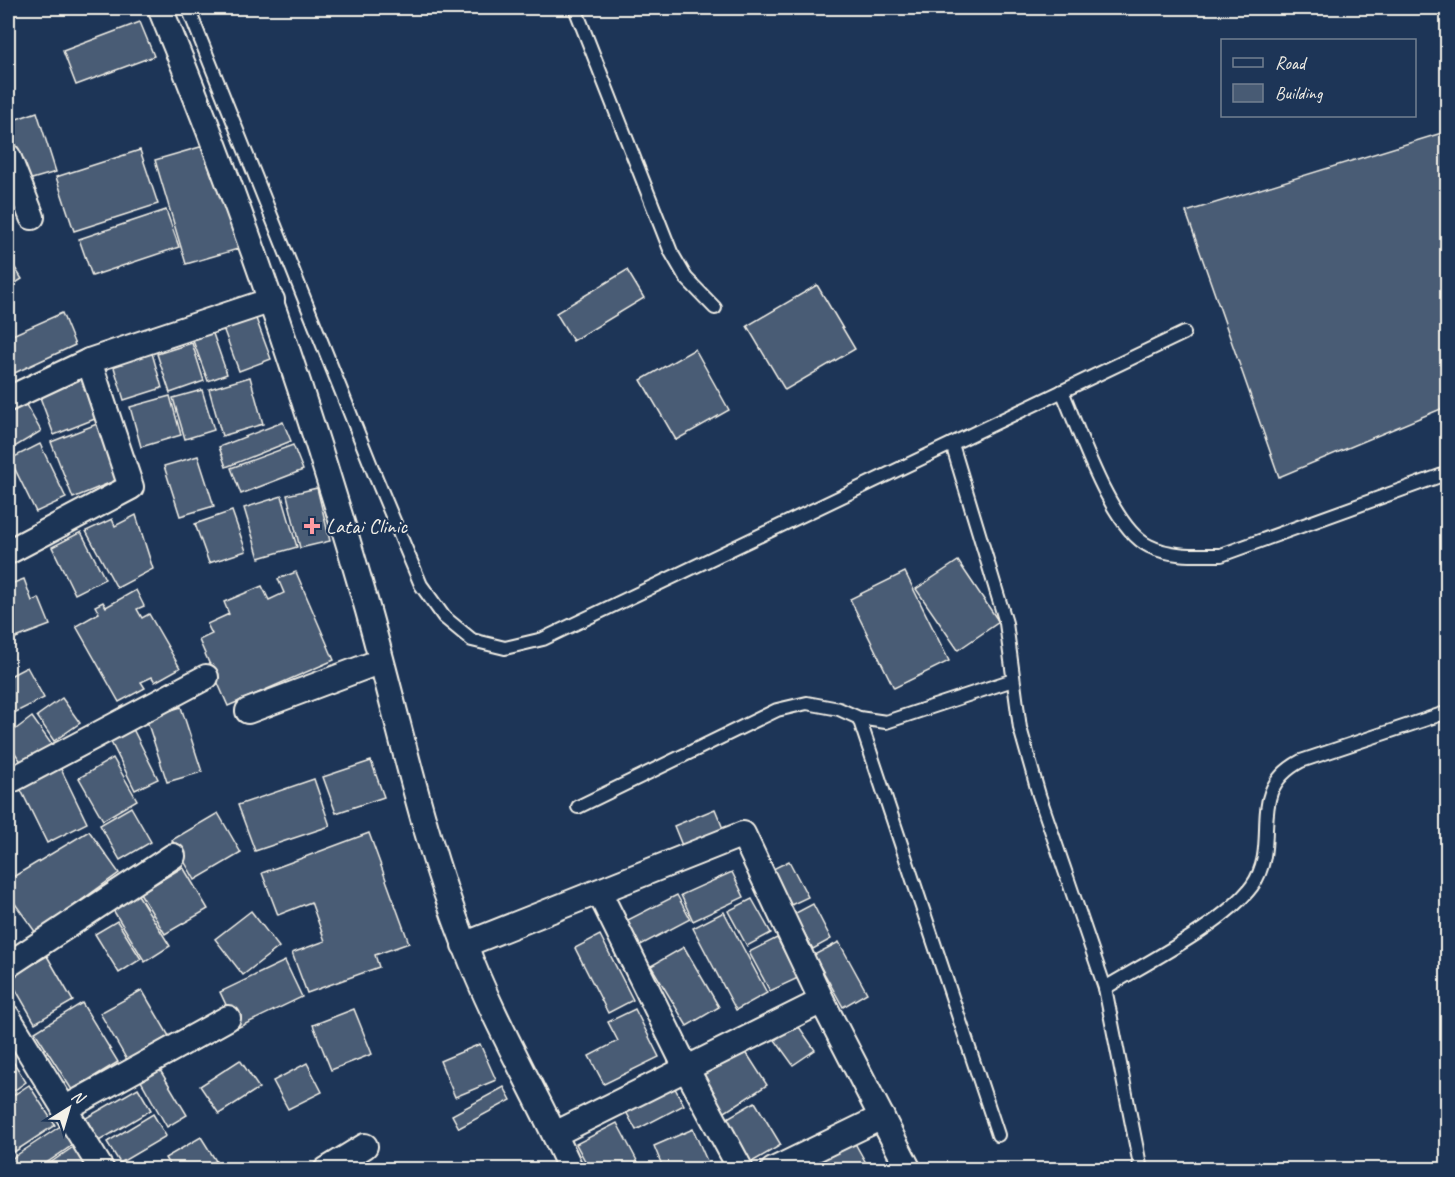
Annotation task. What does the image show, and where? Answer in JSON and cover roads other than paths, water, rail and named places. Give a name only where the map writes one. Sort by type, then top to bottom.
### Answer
[{"type":"street","points":[[160,8],[272,300],[365,600],[416,798],[464,945],[500,1025],[571,1170]]},
{"type":"street","points":[[8,156],[32,217]]},
{"type":"street","points":[[8,399],[90,361],[272,300]]},
{"type":"street","points":[[8,552],[131,487],[90,361]]},
{"type":"street","points":[[248,711],[381,661]]},
{"type":"street","points":[[8,782],[206,677]]},
{"type":"street","points":[[464,945],[743,834],[822,1001],[909,1170]]},
{"type":"street","points":[[8,965],[173,856]]},
{"type":"street","points":[[599,892],[687,1070],[741,1170]]},
{"type":"street","points":[[555,1134],[822,1001]]},
{"type":"street","points":[[8,1017],[102,1170]]},
{"type":"street","points":[[64,1109],[228,1018]]},
{"type":"street","points":[[773,1170],[882,1117]]},
{"type":"street","points":[[326,1170],[366,1146]]},
{"type":"lane","points":[[188,8],[374,473],[422,585],[444,617],[472,640],[505,648],[543,639],[1184,333]]},
{"type":"lane","points":[[575,8],[653,213],[671,252],[686,278],[715,308]]},
{"type":"lane","points":[[1062,391],[1109,499],[1130,532],[1148,546],[1184,556],[1221,555],[1448,473]]},
{"type":"lane","points":[[952,444],[1006,623],[1020,728],[1039,795],[1105,988],[1141,1170]]},
{"type":"lane","points":[[579,807],[777,710],[807,703],[838,709],[859,718],[886,722],[1013,680]]},
{"type":"lane","points":[[1105,988],[1234,906],[1253,885],[1264,861],[1268,795],[1284,770],[1301,761],[1448,712]]},
{"type":"lane","points":[[859,718],[998,1135]]},
{"type":"place","name":"Latai Clinic","points":[[312,526]]}]
